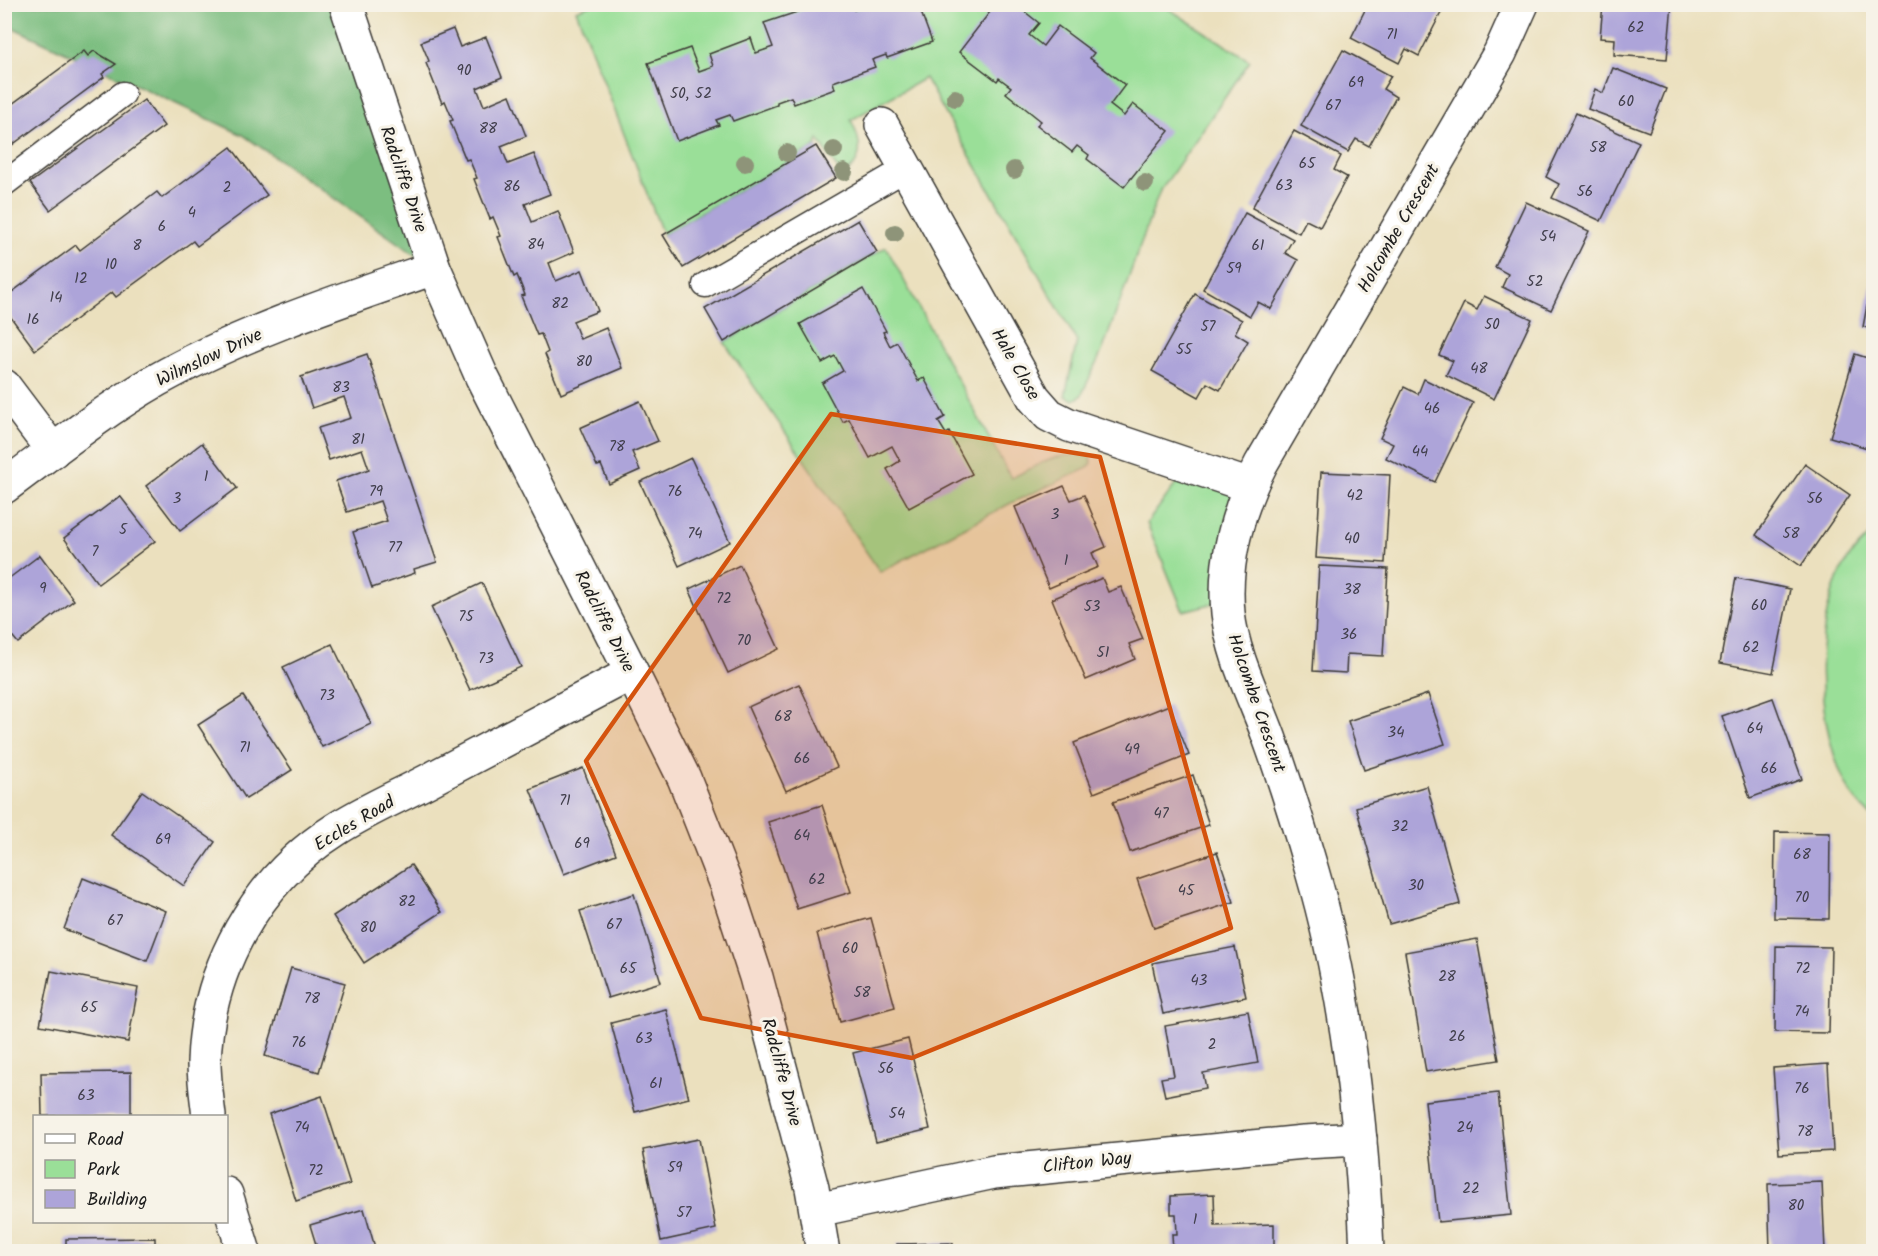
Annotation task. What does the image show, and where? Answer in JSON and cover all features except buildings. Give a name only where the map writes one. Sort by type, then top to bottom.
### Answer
[{"type":"street","name":"Radcliffe Drive","points":[[346,4],[434,268],[482,377],[684,778],[742,931],[789,1095],[817,1210],[823,1251]]},
{"type":"street","name":"Holcombe Crescent","points":[[1367,1251],[1360,1139],[1348,1042],[1335,968],[1313,874],[1283,777],[1238,660],[1227,600],[1229,573],[1237,527],[1250,486],[1261,464],[1500,53],[1522,4]]},
{"type":"street","name":"Hale Close","points":[[882,125],[1034,398],[1044,411],[1069,425],[1250,486]]},
{"type":"street","name":"Wilmslow Drive","points":[[4,488],[128,397],[188,364],[278,325],[434,268]]},
{"type":"street","points":[[4,386],[53,451]]},
{"type":"street","name":"Eccles Road","points":[[209,1115],[204,1065],[205,1043],[213,997],[224,961],[245,922],[289,867],[333,831],[365,812],[415,788],[632,673]]},
{"type":"street","name":"Clifton Way","points":[[817,1210],[994,1172],[1293,1143],[1360,1139]]},
{"type":"street","points":[[228,1200],[244,1251]]},
{"type":"lane","points":[[4,184],[123,94]]},
{"type":"lane","points":[[705,285],[907,168]]},
{"type":"highlighted area","points":[[831,414],[1100,457],[1231,928],[912,1058],[701,1018],[586,761]]},
{"type":"green space","points":[[593,4],[1163,5],[1250,61],[1159,193],[1103,349],[1081,396],[1074,400],[1065,396],[1077,341],[925,78],[851,120],[859,144],[858,158],[842,176],[818,139],[816,146],[663,235],[576,10]]},
{"type":"green space","points":[[5,5],[346,5],[434,268],[243,135],[5,24]]},
{"type":"green space","points":[[886,247],[1011,478],[1057,457],[1089,456],[1092,463],[1088,468],[1011,503],[880,572],[724,342]]},
{"type":"green space","points":[[1184,463],[1250,486],[1227,600],[1183,611],[1147,523],[1176,484]]},
{"type":"green space","points":[[1873,532],[1873,819],[1852,795],[1840,770],[1830,740],[1824,708],[1822,675],[1823,641],[1828,609],[1837,580],[1851,555]]},
{"type":"green space","points":[[1874,855],[1873,1142],[1871,980]]}]
